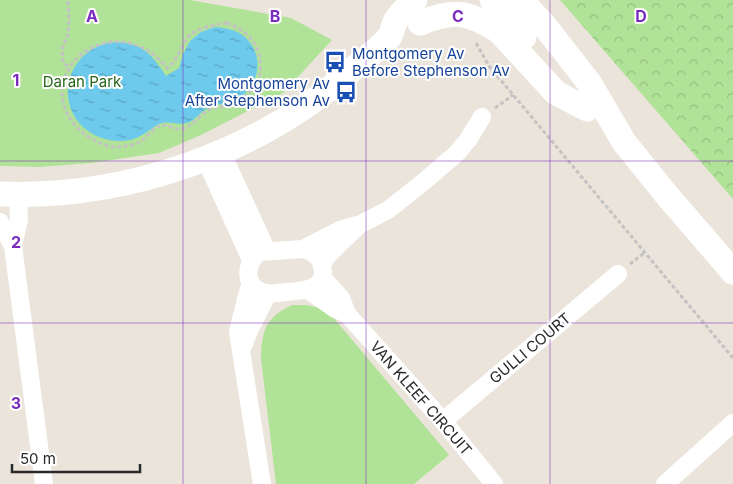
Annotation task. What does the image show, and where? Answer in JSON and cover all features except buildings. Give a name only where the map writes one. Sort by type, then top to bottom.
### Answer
[{"type":"main road","points":[[9,194],[68,191],[104,186],[164,172],[213,155],[258,134],[299,111],[339,81],[390,36],[396,20],[446,0]]},
{"type":"main road","points":[[492,0],[587,108],[624,142]]},
{"type":"main road","points":[[521,0],[590,84],[624,142],[733,272]]},
{"type":"main road","points":[[418,11],[441,15],[454,13],[466,15],[488,24],[499,31],[556,93],[587,108]]},
{"type":"street","points":[[303,249],[340,230],[361,224],[388,210],[435,172],[468,140],[482,117]]},
{"type":"street","points":[[213,155],[267,251]]},
{"type":"street","points":[[213,155],[251,260]]},
{"type":"street","points":[[9,194],[19,220],[13,246],[44,484]]},
{"type":"street","points":[[0,222],[13,246]]},
{"type":"street","points":[[251,283],[258,290],[267,294],[308,290],[318,284],[328,255],[361,224]]},
{"type":"street","points":[[262,484],[238,332],[251,283],[248,269],[251,260],[260,252],[303,249],[313,252],[319,258],[322,270]]},
{"type":"street","name":"VAN KLEEF CIRCUIT","points":[[322,270],[341,298],[347,314],[443,421],[494,484]]},
{"type":"street","name":"GULLI COURT","points":[[443,421],[618,274]]},
{"type":"street","name":"VAN KLEEF CIRCUIT","points":[[308,290],[334,309],[347,314]]},
{"type":"street","points":[[242,349],[247,333],[263,307],[267,294]]},
{"type":"street","points":[[665,484],[733,423]]},
{"type":"path","points":[[68,0],[68,34],[62,49],[63,63],[68,66]]},
{"type":"path","points":[[86,47],[68,66],[62,83],[63,102],[72,123],[89,138],[114,147],[138,143],[154,129],[163,125],[181,129],[196,122],[209,110],[230,105],[244,97],[258,82],[261,61],[254,42],[240,28],[227,23],[215,25],[188,36],[172,65],[167,68],[159,57],[147,47],[136,41],[121,38]]},
{"type":"path","points":[[475,41],[489,66],[733,358]]},
{"type":"path","points":[[482,117],[513,95]]},
{"type":"green space","name":"Daran Park","points":[[0,0],[190,0],[291,18],[332,40],[283,93],[201,135],[159,153],[91,163],[40,167],[0,166]]},
{"type":"green space","points":[[560,0],[733,0],[733,199]]},
{"type":"green space","points":[[292,305],[307,305],[327,310],[449,455],[414,484],[276,484],[261,359],[262,340],[271,320]]},
{"type":"water","points":[[215,27],[226,28],[241,34],[250,42],[256,55],[257,71],[255,78],[247,92],[240,97],[230,102],[211,106],[188,123],[162,123],[141,136],[130,140],[121,141],[102,138],[85,129],[79,123],[70,106],[69,83],[72,72],[78,63],[94,48],[116,42],[133,44],[146,51],[166,76],[179,68],[183,54],[190,41],[201,32]]},
{"type":"place","name":"Montgomery Av Before Stephenson Av","points":[[335,62]]},
{"type":"place","name":"Montgomery Av After Stephenson Av","points":[[346,92]]}]
